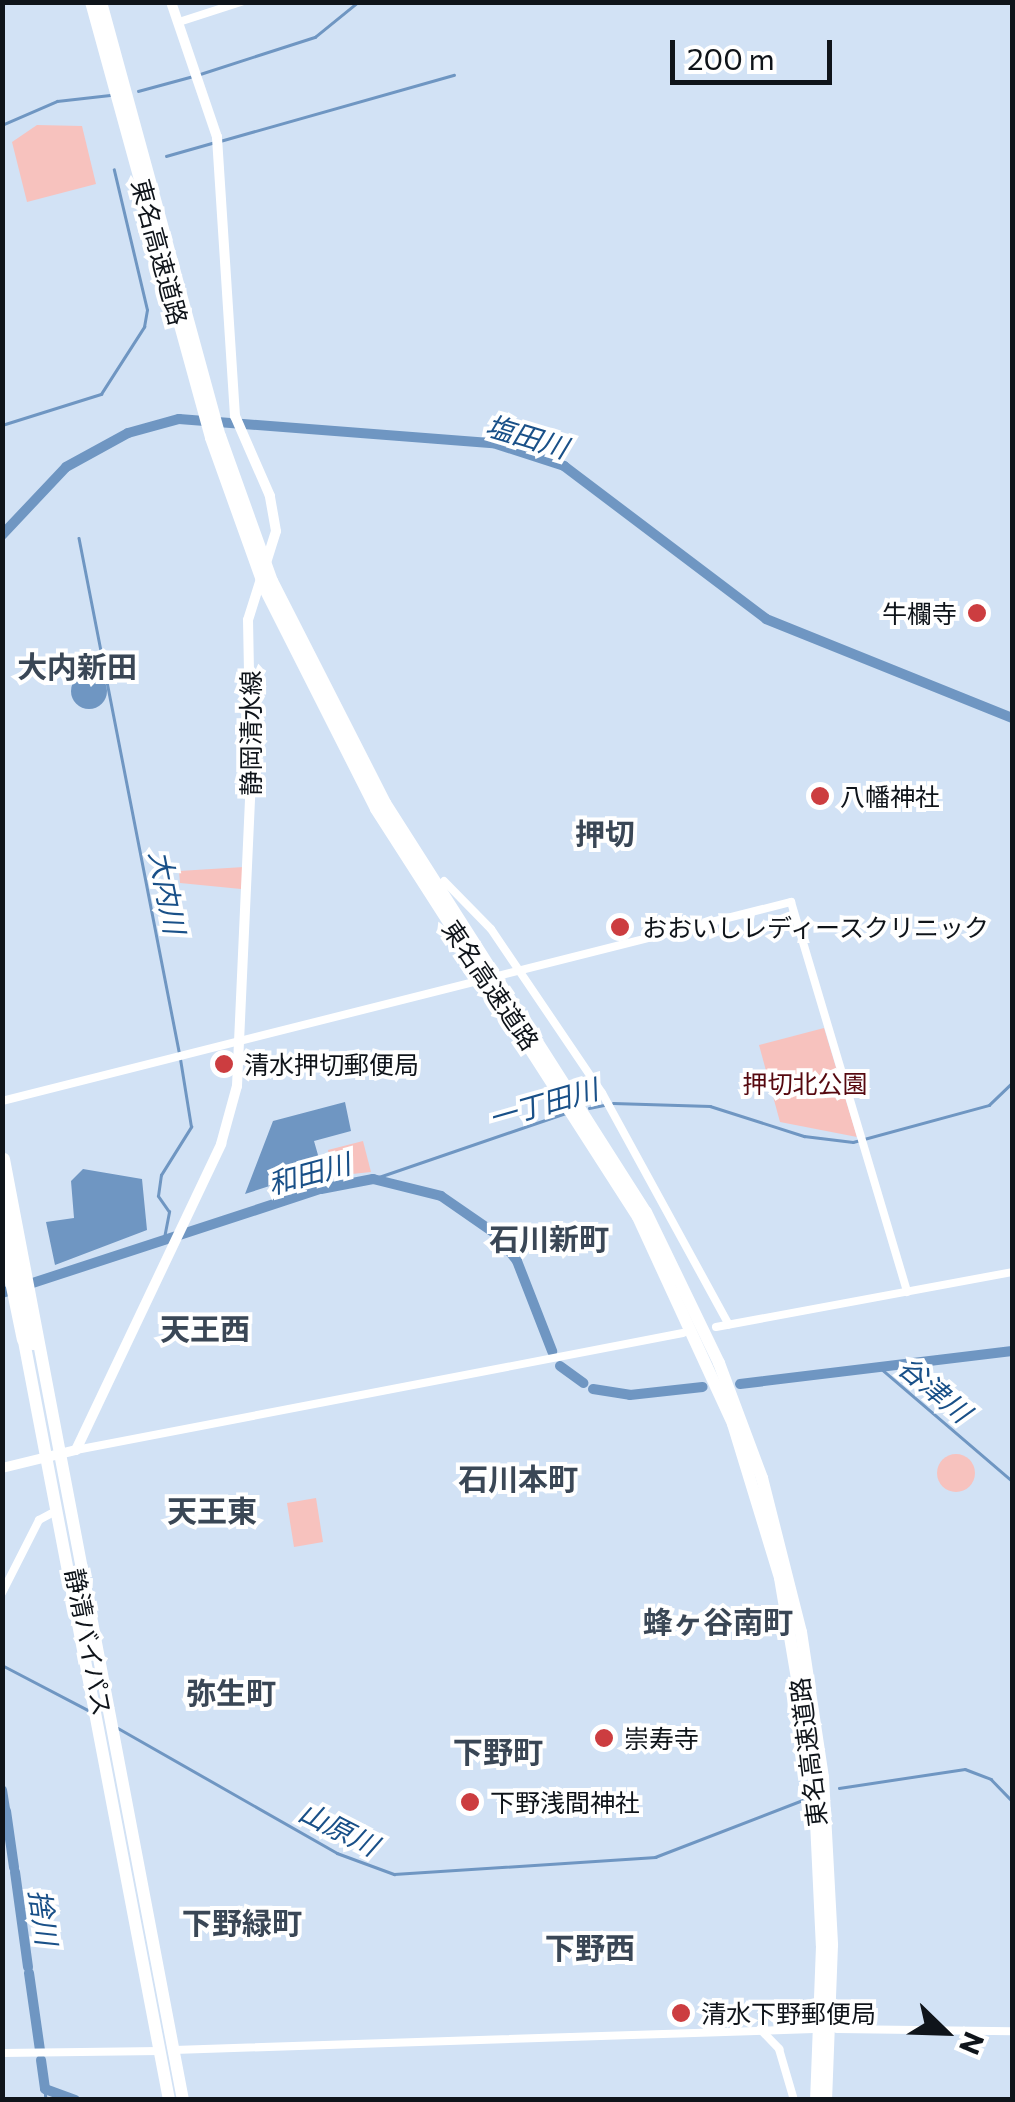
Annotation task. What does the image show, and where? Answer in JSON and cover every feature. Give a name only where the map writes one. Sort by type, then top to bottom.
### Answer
[{"type":"highway","name":"東名高速道路","points":[[90,2],[216,437],[268,585],[409,852],[675,1266],[737,1409],[777,1531],[811,1682],[826,1807],[826,2100]]},
{"type":"highway","name":"東名高速道路","points":[[102,2],[206,403]]},
{"type":"highway","name":"東名高速道路","points":[[504,996],[666,1270],[766,1525],[814,1779],[822,1946],[816,2100]]},
{"type":"highway","points":[[3,1156],[22,1251],[59,1510],[155,2052],[173,2100]]},
{"type":"highway","points":[[3,1156],[38,1310],[59,1510]]},
{"type":"highway","name":"静清バイパス","points":[[2,1184],[59,1510]]},
{"type":"highway","name":"静清バイパス","points":[[2,1226],[173,2100]]},
{"type":"highway","points":[[2,1238],[114,1732],[173,2050],[173,2100]]},
{"type":"highway","points":[[2,1264],[59,1510]]},
{"type":"main road","name":"静岡清水線","points":[[76,1450],[231,1118],[240,1042],[248,620],[276,531],[270,496],[239,435],[235,416],[217,137],[171,2]]},
{"type":"main road","points":[[2,1465],[76,1450]]},
{"type":"street","points":[[179,22],[241,2]]},
{"type":"street","points":[[444,881],[520,972],[602,1092],[730,1325]]},
{"type":"street","points":[[2,1102],[791,902],[907,1292]]},
{"type":"street","points":[[716,1327],[1012,1272]]},
{"type":"street","points":[[76,1450],[683,1333]]},
{"type":"street","points":[[2,1592],[39,1520],[59,1510]]},
{"type":"street","points":[[760,2029],[779,2049],[794,2100]]},
{"type":"street","points":[[2,2053],[155,2052],[814,2029]]},
{"type":"street","points":[[837,2030],[1012,2032]]},
{"type":"green space","points":[[37,125],[82,126],[96,184],[27,202],[12,142]]},
{"type":"green space","points":[[244,867],[241,889],[180,883],[179,871]]},
{"type":"green space","name":"押切北公園","points":[[824,1028],[857,1137],[780,1122],[759,1045]]},
{"type":"green space","points":[[363,1141],[371,1172],[333,1176],[328,1150]]},
{"type":"green space","points":[[956,1454],[969,1460],[975,1473],[969,1486],[956,1492],[943,1486],[937,1473],[943,1460]]},
{"type":"green space","points":[[316,1498],[323,1542],[294,1547],[287,1503]]},
{"type":"water","points":[[89,673],[102,678],[107,691],[102,704],[89,709],[76,704],[71,691],[76,678]]},
{"type":"water","points":[[345,1102],[351,1131],[314,1141],[322,1169],[245,1194],[273,1121]]},
{"type":"water","points":[[83,1169],[142,1179],[147,1230],[55,1265],[46,1222],[74,1218],[71,1181]]},
{"type":"waterway","points":[[197,75],[315,37],[358,2]]},
{"type":"waterway","points":[[220,141],[454,75]]},
{"type":"waterway","points":[[138,91],[190,77]]},
{"type":"waterway","points":[[2,125],[57,101],[110,95]]},
{"type":"waterway","points":[[166,156],[212,143]]},
{"type":"waterway","points":[[2,425],[101,394],[144,327],[147,310],[114,170]]},
{"type":"waterway","name":"塩田川","points":[[2,535],[66,467],[128,433],[179,419],[493,443],[564,466],[766,619],[1012,718]]},
{"type":"waterway","name":"大内川","points":[[79,538],[179,1051]]},
{"type":"waterway","name":"大内川","points":[[163,1243],[169,1212],[158,1196],[161,1175],[191,1127],[180,1059]]},
{"type":"waterway","name":"一丁田川","points":[[613,1103],[710,1106],[804,1136],[853,1142],[989,1105],[1012,1083]]},
{"type":"waterway","name":"一丁田川","points":[[589,1108],[605,1105]]},
{"type":"waterway","name":"一丁田川","points":[[373,1179],[566,1113]]},
{"type":"waterway","name":"和田川","points":[[2,1293],[321,1189],[373,1179],[441,1196],[496,1234],[517,1261],[552,1351]]},
{"type":"waterway","name":"谷津川","points":[[740,1384],[1012,1351]]},
{"type":"waterway","name":"和田川","points":[[560,1366],[583,1383]]},
{"type":"waterway","name":"谷津川","points":[[878,1366],[1012,1481]]},
{"type":"waterway","name":"和田川","points":[[593,1389],[630,1395],[703,1387]]},
{"type":"waterway","name":"山原川","points":[[2,1665],[90,1711]]},
{"type":"waterway","name":"山原川","points":[[118,1728],[337,1853],[394,1874],[655,1857],[808,1798]]},
{"type":"waterway","name":"山原川","points":[[839,1788],[965,1769],[991,1779],[1012,1801]]},
{"type":"waterway","name":"捨川","points":[[2,1790],[5,1808]]},
{"type":"waterway","name":"捨川","points":[[6,1811],[14,1867]]},
{"type":"waterway","name":"捨川","points":[[15,1872],[28,1967]]},
{"type":"waterway","name":"捨川","points":[[29,1973],[40,2050]]},
{"type":"waterway","name":"捨川","points":[[41,2060],[45,2089],[75,2100]]},
{"type":"waterway","name":"捨川","points":[[45,2089],[46,2100]]},
{"type":"place","name":"牛欄寺","points":[[977,613]]},
{"type":"place","name":"八幡神社","points":[[820,796]]},
{"type":"place","name":"おおいしレディースクリニック","points":[[620,927]]},
{"type":"place","name":"清水押切郵便局","points":[[224,1064]]},
{"type":"place","name":"崇寿寺","points":[[604,1738]]},
{"type":"place","name":"下野浅間神社","points":[[470,1802]]},
{"type":"place","name":"清水下野郵便局","points":[[681,2013]]},
{"type":"district","name":"大内新田","points":[[77,666]]},
{"type":"district","name":"押切","points":[[605,833]]},
{"type":"district","name":"石川新町","points":[[549,1238]]},
{"type":"district","name":"天王西","points":[[205,1328]]},
{"type":"district","name":"石川本町","points":[[518,1478]]},
{"type":"district","name":"天王東","points":[[212,1510]]},
{"type":"district","name":"蜂ヶ谷南町","points":[[718,1621]]},
{"type":"district","name":"弥生町","points":[[231,1692]]},
{"type":"district","name":"下野町","points":[[498,1751]]},
{"type":"district","name":"下野緑町","points":[[242,1922]]},
{"type":"district","name":"下野西","points":[[590,1947]]}]
